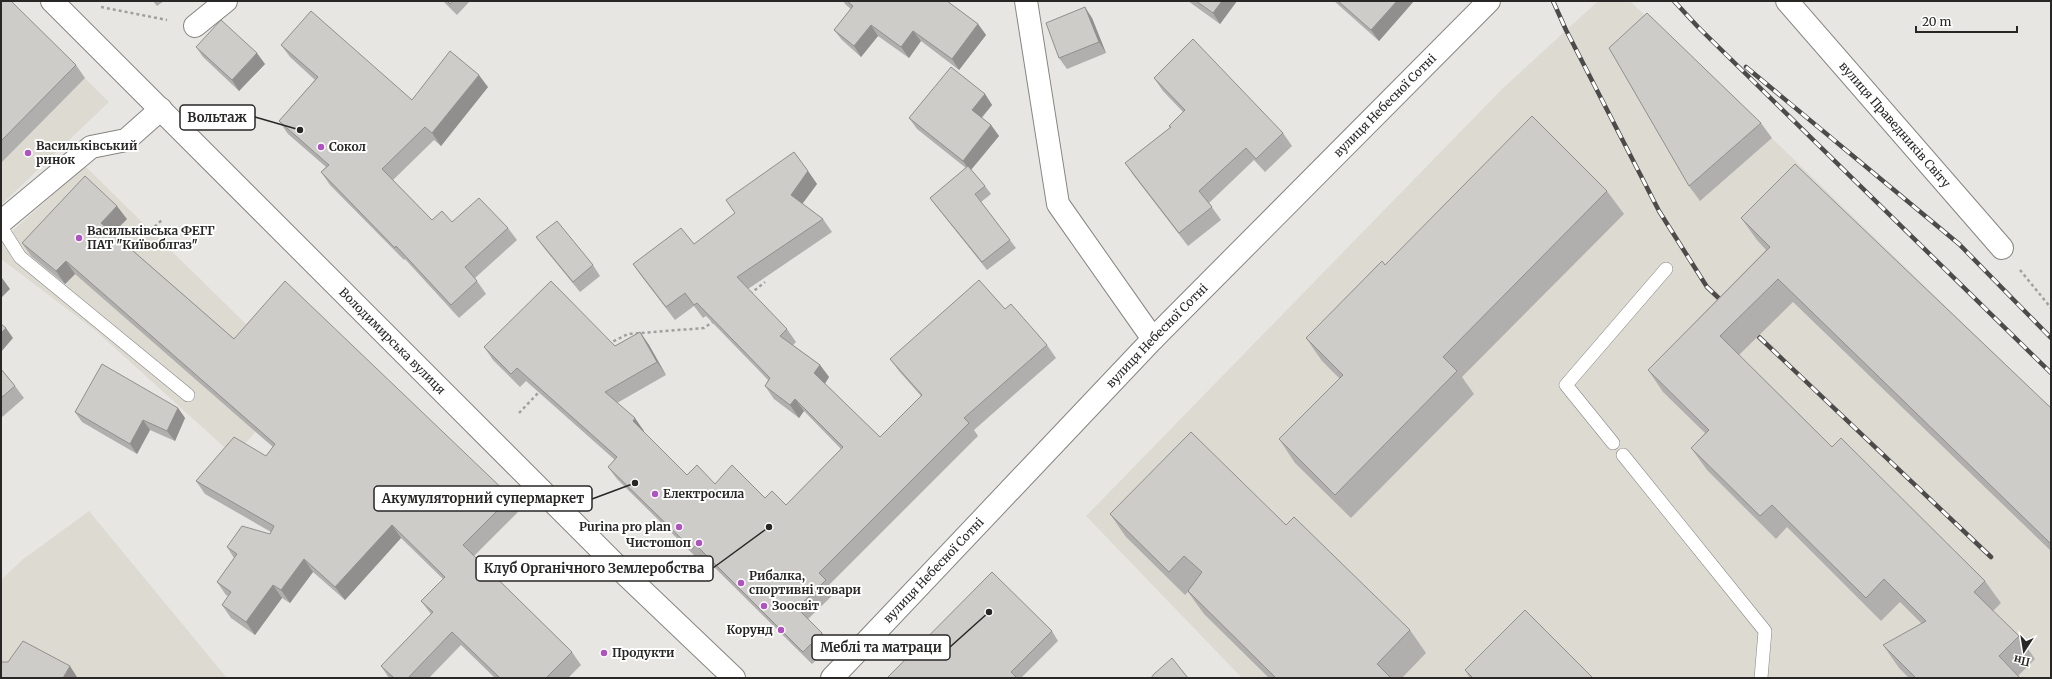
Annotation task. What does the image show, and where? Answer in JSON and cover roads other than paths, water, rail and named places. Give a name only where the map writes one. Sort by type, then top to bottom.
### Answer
[{"type":"street","name":"Володимирська вулиця","points":[[52,1],[626,575],[734,678]]},
{"type":"street","points":[[195,26],[226,1]]},
{"type":"street","points":[[1026,1],[1058,204],[1153,339]]},
{"type":"street","name":"вулиця Небесної Сотні","points":[[832,678],[1153,339],[1488,1]]},
{"type":"street","name":"вулиця Праведників Світу","points":[[1787,1],[2002,248]]},
{"type":"street","points":[[1,222],[91,147],[126,140],[161,109]]},
{"type":"lane","points":[[1,227],[20,257],[60,291],[78,302],[188,395]]},
{"type":"lane","points":[[1613,443],[1566,385],[1666,269]]},
{"type":"lane","points":[[1623,455],[1765,631],[1761,678]]},
{"type":"railway","points":[[1553,1],[1566,30],[1659,211],[1707,287],[1727,306]]},
{"type":"railway","points":[[1674,1],[1698,27],[2051,373]]},
{"type":"railway","points":[[1746,67],[1959,244],[2051,338]]},
{"type":"railway","points":[[1759,337],[1991,557]]},
{"type":"place","name":"Вольтаж","points":[[300,130]]},
{"type":"place","name":"Сокол","points":[[321,147]]},
{"type":"place","name":"Васильківський ринок","points":[[28,153]]},
{"type":"place","name":"Васильківська ФЕГГ ПАТ \"Київоблгаз\"","points":[[79,238]]},
{"type":"place","name":"Акумуляторний супермаркет","points":[[635,483]]},
{"type":"place","name":"Електросила","points":[[655,494]]},
{"type":"place","name":"Purina pro plan","points":[[679,527]]},
{"type":"place","name":"Клуб Органічного Землеробства","points":[[769,527]]},
{"type":"place","name":"Чистошоп","points":[[699,543]]},
{"type":"place","name":"Рибалка, спортивні товари","points":[[741,583]]},
{"type":"place","name":"Зоосвіт","points":[[764,606]]},
{"type":"place","name":"Меблі та матраци","points":[[989,612]]},
{"type":"place","name":"Корунд","points":[[781,630]]},
{"type":"place","name":"Продукти","points":[[604,653]]}]
